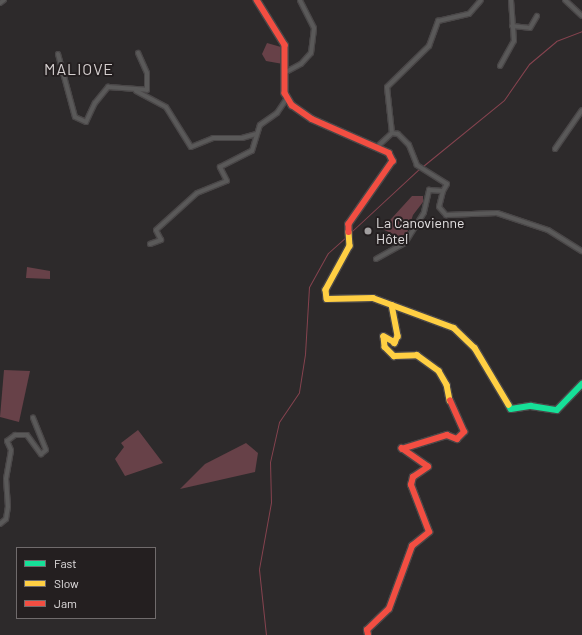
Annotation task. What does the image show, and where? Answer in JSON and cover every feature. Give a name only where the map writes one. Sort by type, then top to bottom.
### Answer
[{"type":"street","points":[[0,3],[4,0]]},
{"type":"street","points":[[150,244],[161,240],[156,230],[197,193],[227,181],[220,167],[252,151],[260,125],[277,113],[287,98],[284,73],[285,45],[257,0]]},
{"type":"street","points":[[284,73],[302,64],[311,53],[314,28],[300,0]]},
{"type":"street","points":[[392,134],[387,87],[429,46],[438,21],[469,14],[481,0]]},
{"type":"street","points":[[500,66],[506,50],[513,44],[511,0]]},
{"type":"street","points":[[565,0],[582,16]]},
{"type":"street","points":[[512,26],[530,28],[537,16]]},
{"type":"street","points":[[58,54],[79,121],[86,122],[95,103],[108,87],[148,90],[149,83],[138,53]]},
{"type":"street","points":[[135,90],[166,107],[191,147],[222,136],[242,138],[256,134]]},
{"type":"street","points":[[287,98],[312,119],[392,155],[392,166],[349,224],[350,246],[333,274],[326,297],[373,298],[434,318],[465,336],[511,409],[531,406],[557,410],[582,384]]},
{"type":"street","points":[[555,149],[582,110]]},
{"type":"street","points":[[377,147],[392,134]]},
{"type":"street","points":[[392,134],[404,138],[417,165],[446,180],[446,188],[443,191],[439,206],[446,215],[497,213],[548,230],[582,251]]},
{"type":"street","points":[[376,259],[405,243],[424,212],[429,190],[443,191]]},
{"type":"street","points":[[368,635],[368,630],[389,609],[412,546],[429,532],[411,485],[413,477],[428,467],[402,449],[447,435],[457,439],[464,432],[451,411],[447,385],[439,371],[417,355],[394,356],[385,347],[384,337],[392,343],[398,336],[392,305]]},
{"type":"street","points":[[0,524],[6,519],[8,507],[6,479],[11,450],[6,441],[15,435],[27,435],[41,454],[46,450],[33,417]]},
{"type":"shaded area","points":[[267,43],[281,47],[283,64],[266,61],[262,54]]},
{"type":"shaded area","points":[[412,196],[423,196],[423,202],[413,215],[407,233],[400,237],[382,229]]},
{"type":"shaded area","points":[[27,267],[50,271],[50,279],[26,278]]},
{"type":"shaded area","points":[[4,370],[30,371],[19,422],[0,417]]},
{"type":"shaded area","points":[[138,430],[163,463],[125,476],[115,459],[124,447],[121,443]]},
{"type":"shaded area","points":[[246,443],[258,453],[255,472],[180,489],[205,464]]},
{"type":"waterway","points":[[423,166],[504,100],[529,64],[556,41],[582,31]]},
{"type":"waterway","points":[[352,231],[419,169]]},
{"type":"waterway","points":[[266,635],[259,569],[271,502],[270,462],[279,422],[299,392],[305,354],[309,287],[328,253],[347,236]]},
{"type":"traffic: fast","points":[[509,405],[511,409],[531,406],[557,410],[582,384]]},
{"type":"traffic: slow","points":[[349,232],[350,246],[326,290],[327,299],[373,298],[454,328],[475,348],[509,405]]},
{"type":"traffic: slow","points":[[392,305],[398,336],[395,343],[384,337],[385,347],[394,356],[417,355],[439,371],[447,385],[450,401]]},
{"type":"traffic: jam","points":[[257,0],[285,45],[285,93],[292,105],[312,119],[389,153],[393,161],[349,224],[349,232]]},
{"type":"traffic: jam","points":[[368,635],[367,630],[389,609],[412,546],[429,532],[411,485],[413,477],[428,467],[402,449],[447,435],[457,439],[464,432],[450,401]]},
{"type":"place","name":"La Canovienne Hôtel","points":[[368,231]]},
{"type":"district","name":"MALIOVE","points":[[79,69]]}]
